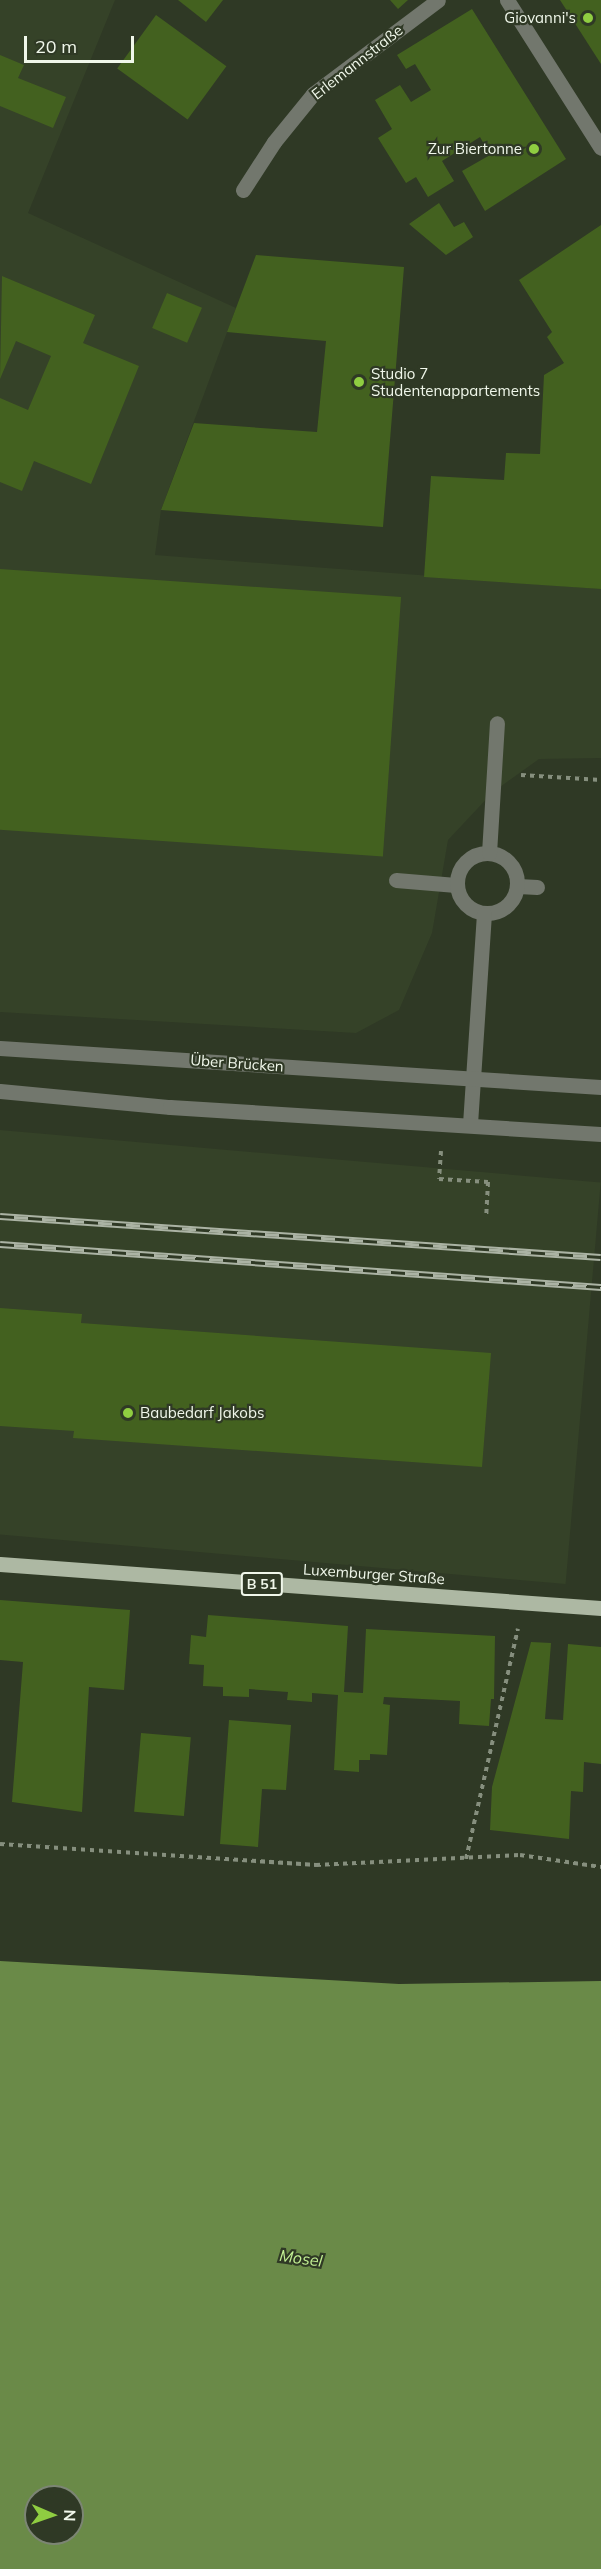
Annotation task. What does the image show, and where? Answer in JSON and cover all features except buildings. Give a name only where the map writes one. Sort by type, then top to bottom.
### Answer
[{"type":"main road","name":"Luxemburger Straße","points":[[0,1564],[601,1608]]},
{"type":"street","name":"Erlemannstraße","points":[[243,190],[274,142],[313,94],[438,0]]},
{"type":"street","points":[[507,0],[601,148]]},
{"type":"street","points":[[489,853],[497,723]]},
{"type":"street","points":[[489,853],[501,855],[512,866],[518,885],[510,904],[492,914],[484,914],[464,904],[456,885],[468,859],[489,853]]},
{"type":"street","points":[[396,880],[456,885]]},
{"type":"street","points":[[518,885],[537,887]]},
{"type":"street","points":[[470,1125],[484,914]]},
{"type":"street","name":"Über Brücken","points":[[0,1048],[601,1088]]},
{"type":"street","points":[[0,1091],[170,1107],[601,1134]]},
{"type":"path","points":[[494,775],[601,780]]},
{"type":"path","points":[[439,1179],[488,1182],[486,1216]]},
{"type":"path","points":[[466,1859],[523,1604]]},
{"type":"path","points":[[0,1844],[316,1865],[520,1855],[601,1867]]},
{"type":"shaded area","points":[[0,0],[115,0],[28,213],[236,308],[161,510],[155,555],[601,589],[601,758],[539,759],[493,792],[448,840],[432,933],[399,1010],[356,1033],[0,1012]]},
{"type":"shaded area","points":[[0,1130],[601,1183],[566,1584],[0,1535]]},
{"type":"water","name":"Mosel","points":[[0,1961],[399,1984],[601,1981],[601,2569],[0,2569]]},
{"type":"railway","points":[[0,1216],[601,1257]]},
{"type":"railway","points":[[0,1244],[601,1287]]},
{"type":"place","name":"Giovanni's","points":[[588,18]]},
{"type":"place","name":"Zur Biertonne","points":[[534,149]]},
{"type":"place","name":"Studio 7 Studentenappartements","points":[[359,382]]},
{"type":"place","name":"Baubedarf Jakobs","points":[[128,1413]]}]
